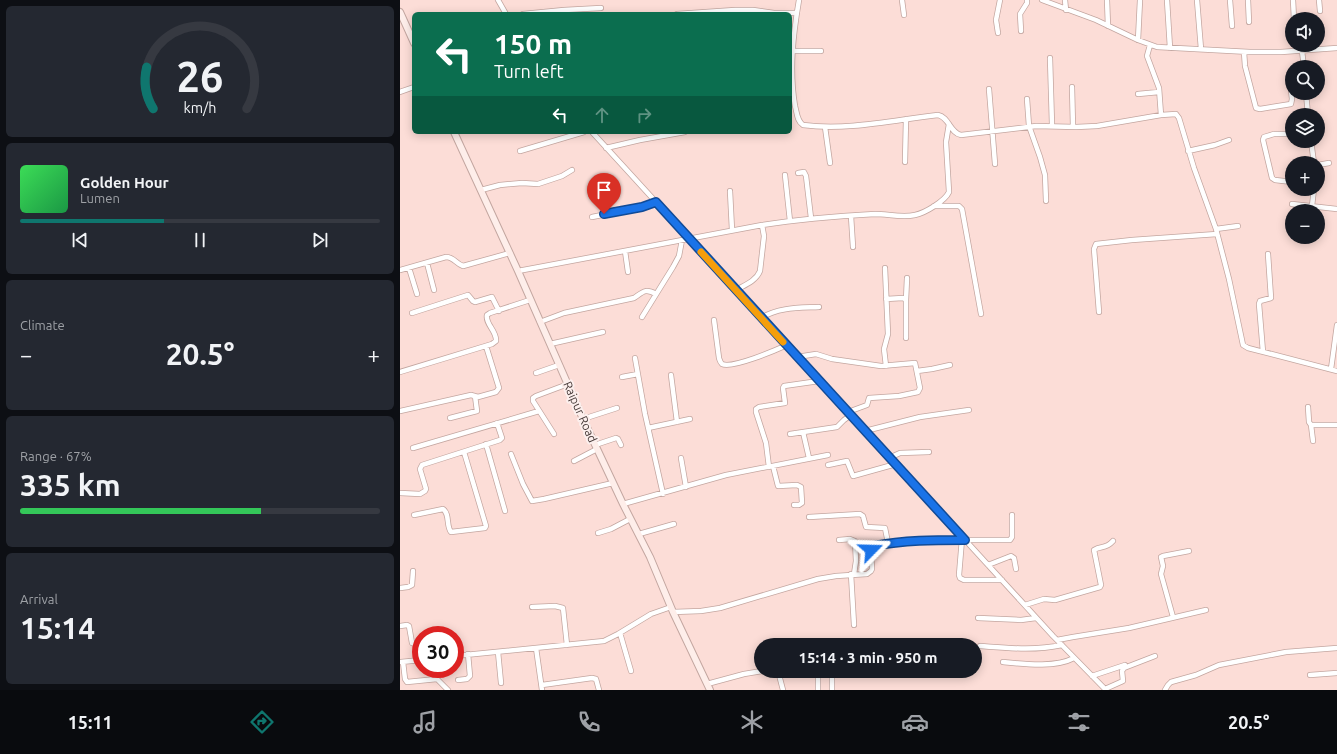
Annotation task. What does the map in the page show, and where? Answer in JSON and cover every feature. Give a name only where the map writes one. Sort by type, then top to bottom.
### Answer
[{"type":"main road","points":[[400,12],[412,39]]},
{"type":"main road","name":"Raipur Road","points":[[455,134],[510,253],[583,419],[613,484],[650,557],[672,609],[709,687]]},
{"type":"street","points":[[498,0],[505,12]]},
{"type":"street","points":[[799,0],[792,38],[792,85],[799,121],[803,125],[825,127],[866,124],[941,115],[959,135],[1030,126],[1097,126],[1161,115],[1172,114],[1177,116],[1217,231],[1231,285],[1242,342],[1248,348],[1337,371]]},
{"type":"street","points":[[902,0],[904,15]]},
{"type":"street","points":[[998,33],[996,20],[1000,0]]},
{"type":"street","points":[[1021,31],[1021,12],[1026,5],[1027,0]]},
{"type":"street","points":[[1042,0],[1108,26],[1150,45],[1170,48],[1244,52],[1285,51]]},
{"type":"street","points":[[1065,0],[1066,10]]},
{"type":"street","points":[[1107,0],[1108,26]]},
{"type":"street","points":[[1138,40],[1140,0]]},
{"type":"street","points":[[1167,0],[1170,48]]},
{"type":"street","points":[[1197,0],[1201,49]]},
{"type":"street","points":[[1230,0],[1232,26]]},
{"type":"street","points":[[1248,0],[1249,22]]},
{"type":"street","points":[[1293,0],[1294,12]]},
{"type":"street","points":[[1319,0],[1320,11]]},
{"type":"street","points":[[544,12],[602,8]]},
{"type":"street","points":[[706,12],[735,10],[767,12]]},
{"type":"street","points":[[792,13],[797,13]]},
{"type":"street","points":[[1150,45],[1147,56],[1159,92],[1161,115]]},
{"type":"street","points":[[1325,49],[1337,48]]},
{"type":"street","points":[[792,51],[821,51]]},
{"type":"street","points":[[1244,52],[1245,66],[1256,108],[1260,109],[1291,104],[1292,100]]},
{"type":"street","points":[[1050,58],[1052,125]]},
{"type":"street","points":[[1072,87],[1073,127]]},
{"type":"street","points":[[400,92],[412,88]]},
{"type":"street","points":[[989,89],[995,164]]},
{"type":"street","points":[[1138,94],[1159,92]]},
{"type":"street","points":[[1027,98],[1030,126],[1045,175],[1046,200]]},
{"type":"street","points":[[905,162],[906,119]]},
{"type":"street","points":[[518,272],[732,230],[811,218],[880,214],[913,216],[934,206],[945,198],[949,192],[946,142],[949,124]]},
{"type":"street","points":[[825,127],[830,163]]},
{"type":"street","points":[[520,151],[577,134]]},
{"type":"street","points":[[594,134],[964,540],[1105,690],[1123,681],[1122,671],[1124,668],[1155,656]]},
{"type":"street","points":[[606,148],[673,134]]},
{"type":"street","points":[[1285,134],[1268,134],[1263,140],[1272,178],[1275,180],[1285,181]]},
{"type":"street","points":[[1188,151],[1215,145],[1229,140]]},
{"type":"street","points":[[1325,164],[1330,163]]},
{"type":"street","points":[[481,190],[500,185],[522,183],[538,184],[562,176],[572,170]]},
{"type":"street","points":[[798,173],[804,172],[806,176],[811,218]]},
{"type":"street","points":[[785,175],[790,221]]},
{"type":"street","points":[[730,191],[732,230]]},
{"type":"street","points":[[592,217],[642,207],[656,202]]},
{"type":"street","points":[[934,206],[959,206],[962,209],[981,314]]},
{"type":"street","points":[[1325,207],[1337,208]]},
{"type":"street","points":[[851,216],[853,247]]},
{"type":"street","points":[[736,290],[752,281],[758,276],[760,271],[764,236],[762,225]]},
{"type":"street","points":[[1099,312],[1094,249],[1096,244],[1217,231],[1238,226]]},
{"type":"street","points":[[642,316],[677,260],[682,240]]},
{"type":"street","points":[[624,251],[628,272]]},
{"type":"street","points":[[400,270],[448,257],[453,258],[460,265],[465,266],[510,253]]},
{"type":"street","points":[[1263,352],[1259,304],[1260,301],[1270,299],[1271,296],[1268,254]]},
{"type":"street","points":[[427,263],[434,290]]},
{"type":"street","points":[[409,268],[417,294]]},
{"type":"street","points":[[885,268],[888,334],[884,349],[886,366]]},
{"type":"street","points":[[906,338],[907,278]]},
{"type":"street","points":[[540,322],[564,313],[634,298],[644,291],[650,291],[656,294]]},
{"type":"street","points":[[412,313],[467,295],[474,302],[492,297],[499,310]]},
{"type":"street","points":[[886,299],[903,298],[906,300]]},
{"type":"street","points":[[400,372],[492,344],[496,339],[486,317],[490,313],[530,300]]},
{"type":"street","points":[[761,318],[771,312],[781,309],[819,307]]},
{"type":"street","points":[[714,320],[719,358],[723,364],[737,363],[760,357],[787,346]]},
{"type":"street","points":[[1331,369],[1337,325]]},
{"type":"street","points":[[550,344],[603,332]]},
{"type":"street","points":[[400,411],[471,394],[478,397],[490,395],[496,392],[499,389],[486,346]]},
{"type":"street","points":[[790,434],[837,427],[849,414],[867,405],[869,398],[899,396],[918,392],[920,388],[916,364],[914,362],[886,366],[832,359],[816,354],[797,357]]},
{"type":"street","points":[[635,358],[648,428],[663,494]]},
{"type":"street","points":[[917,371],[932,370],[950,365]]},
{"type":"street","points":[[536,373],[559,366]]},
{"type":"street","points":[[622,377],[638,374]]},
{"type":"street","points":[[671,375],[677,422]]},
{"type":"street","points":[[794,505],[800,505],[802,503],[801,487],[797,485],[778,486],[771,466],[756,409],[759,407],[785,403],[784,386],[819,381]]},
{"type":"street","points":[[554,434],[539,411],[534,401],[534,397],[568,384]]},
{"type":"street","points":[[450,418],[477,411],[475,396]]},
{"type":"street","points":[[1308,407],[1313,442]]},
{"type":"street","points":[[583,419],[617,408]]},
{"type":"street","points":[[865,431],[920,417],[969,410]]},
{"type":"street","points":[[413,448],[539,411]]},
{"type":"street","points":[[648,428],[690,419]]},
{"type":"street","points":[[400,493],[424,492],[426,489],[420,469],[421,466],[502,439],[497,423]]},
{"type":"street","points":[[1311,425],[1337,426]]},
{"type":"street","points":[[803,432],[809,458]]},
{"type":"street","points":[[574,461],[596,447],[618,438],[621,445]]},
{"type":"street","points":[[486,444],[505,511]]},
{"type":"street","points":[[414,515],[443,510],[446,513],[450,532],[485,528],[486,526],[464,452]]},
{"type":"street","points":[[889,458],[900,453],[929,452]]},
{"type":"street","points":[[511,454],[523,484],[532,501],[613,484]]},
{"type":"street","points":[[623,504],[663,494],[726,475],[828,455]]},
{"type":"street","points":[[681,458],[686,487]]},
{"type":"street","points":[[828,465],[847,461],[853,476],[896,464]]},
{"type":"street","points":[[808,517],[860,514],[863,516],[866,527],[885,528],[888,543]]},
{"type":"street","points":[[464,655],[604,641],[651,614],[672,609],[701,611],[720,608],[818,579],[870,572],[872,569],[871,548],[888,543],[925,540],[1010,540],[1012,537],[1012,515]]},
{"type":"street","points":[[598,533],[611,529],[630,519]]},
{"type":"street","points":[[639,534],[674,524]]},
{"type":"street","points":[[839,540],[852,539],[855,541],[856,561],[852,574],[854,626]]},
{"type":"street","points":[[964,540],[959,575],[960,578],[964,580],[1002,580]]},
{"type":"street","points":[[1025,605],[1044,599],[1055,600],[1100,587],[1101,585],[1094,550],[1107,547],[1113,541]]},
{"type":"street","points":[[1173,617],[1161,574],[1163,566],[1161,557],[1189,551]]},
{"type":"street","points":[[988,565],[1011,556],[1014,558],[1016,569]]},
{"type":"street","points":[[400,588],[408,588],[412,585],[413,570]]},
{"type":"street","points":[[532,607],[555,606],[563,608],[567,645]]},
{"type":"street","points":[[1057,640],[1129,628],[1206,610]]},
{"type":"street","points":[[978,618],[1021,620],[1036,618]]},
{"type":"street","points":[[400,626],[409,626],[412,644]]},
{"type":"street","points":[[620,633],[631,671]]},
{"type":"street","points":[[982,646],[1027,649],[1062,645]]},
{"type":"street","points":[[536,648],[542,688],[592,678],[596,679],[599,690]]},
{"type":"street","points":[[1166,690],[1168,684],[1171,682],[1196,675],[1219,664],[1286,652],[1337,648]]},
{"type":"street","points":[[498,652],[501,683]]},
{"type":"street","points":[[458,680],[467,679],[470,676],[468,654]]},
{"type":"street","points":[[1003,662],[1036,664],[1063,662],[1074,658]]},
{"type":"street","points":[[412,661],[401,662],[407,682],[437,679],[448,690]]},
{"type":"street","points":[[1092,676],[1125,665]]},
{"type":"street","points":[[709,687],[744,674],[754,672]]},
{"type":"street","points":[[1310,675],[1337,673]]},
{"type":"street","points":[[780,678],[783,690]]},
{"type":"street","points":[[818,678],[818,690]]},
{"type":"street","points":[[832,678],[832,690]]},
{"type":"slow traffic","points":[[701,252],[783,342]]},
{"type":"route","points":[[604,214],[642,207],[656,202],[965,540],[896,542],[874,546],[871,550]]}]
